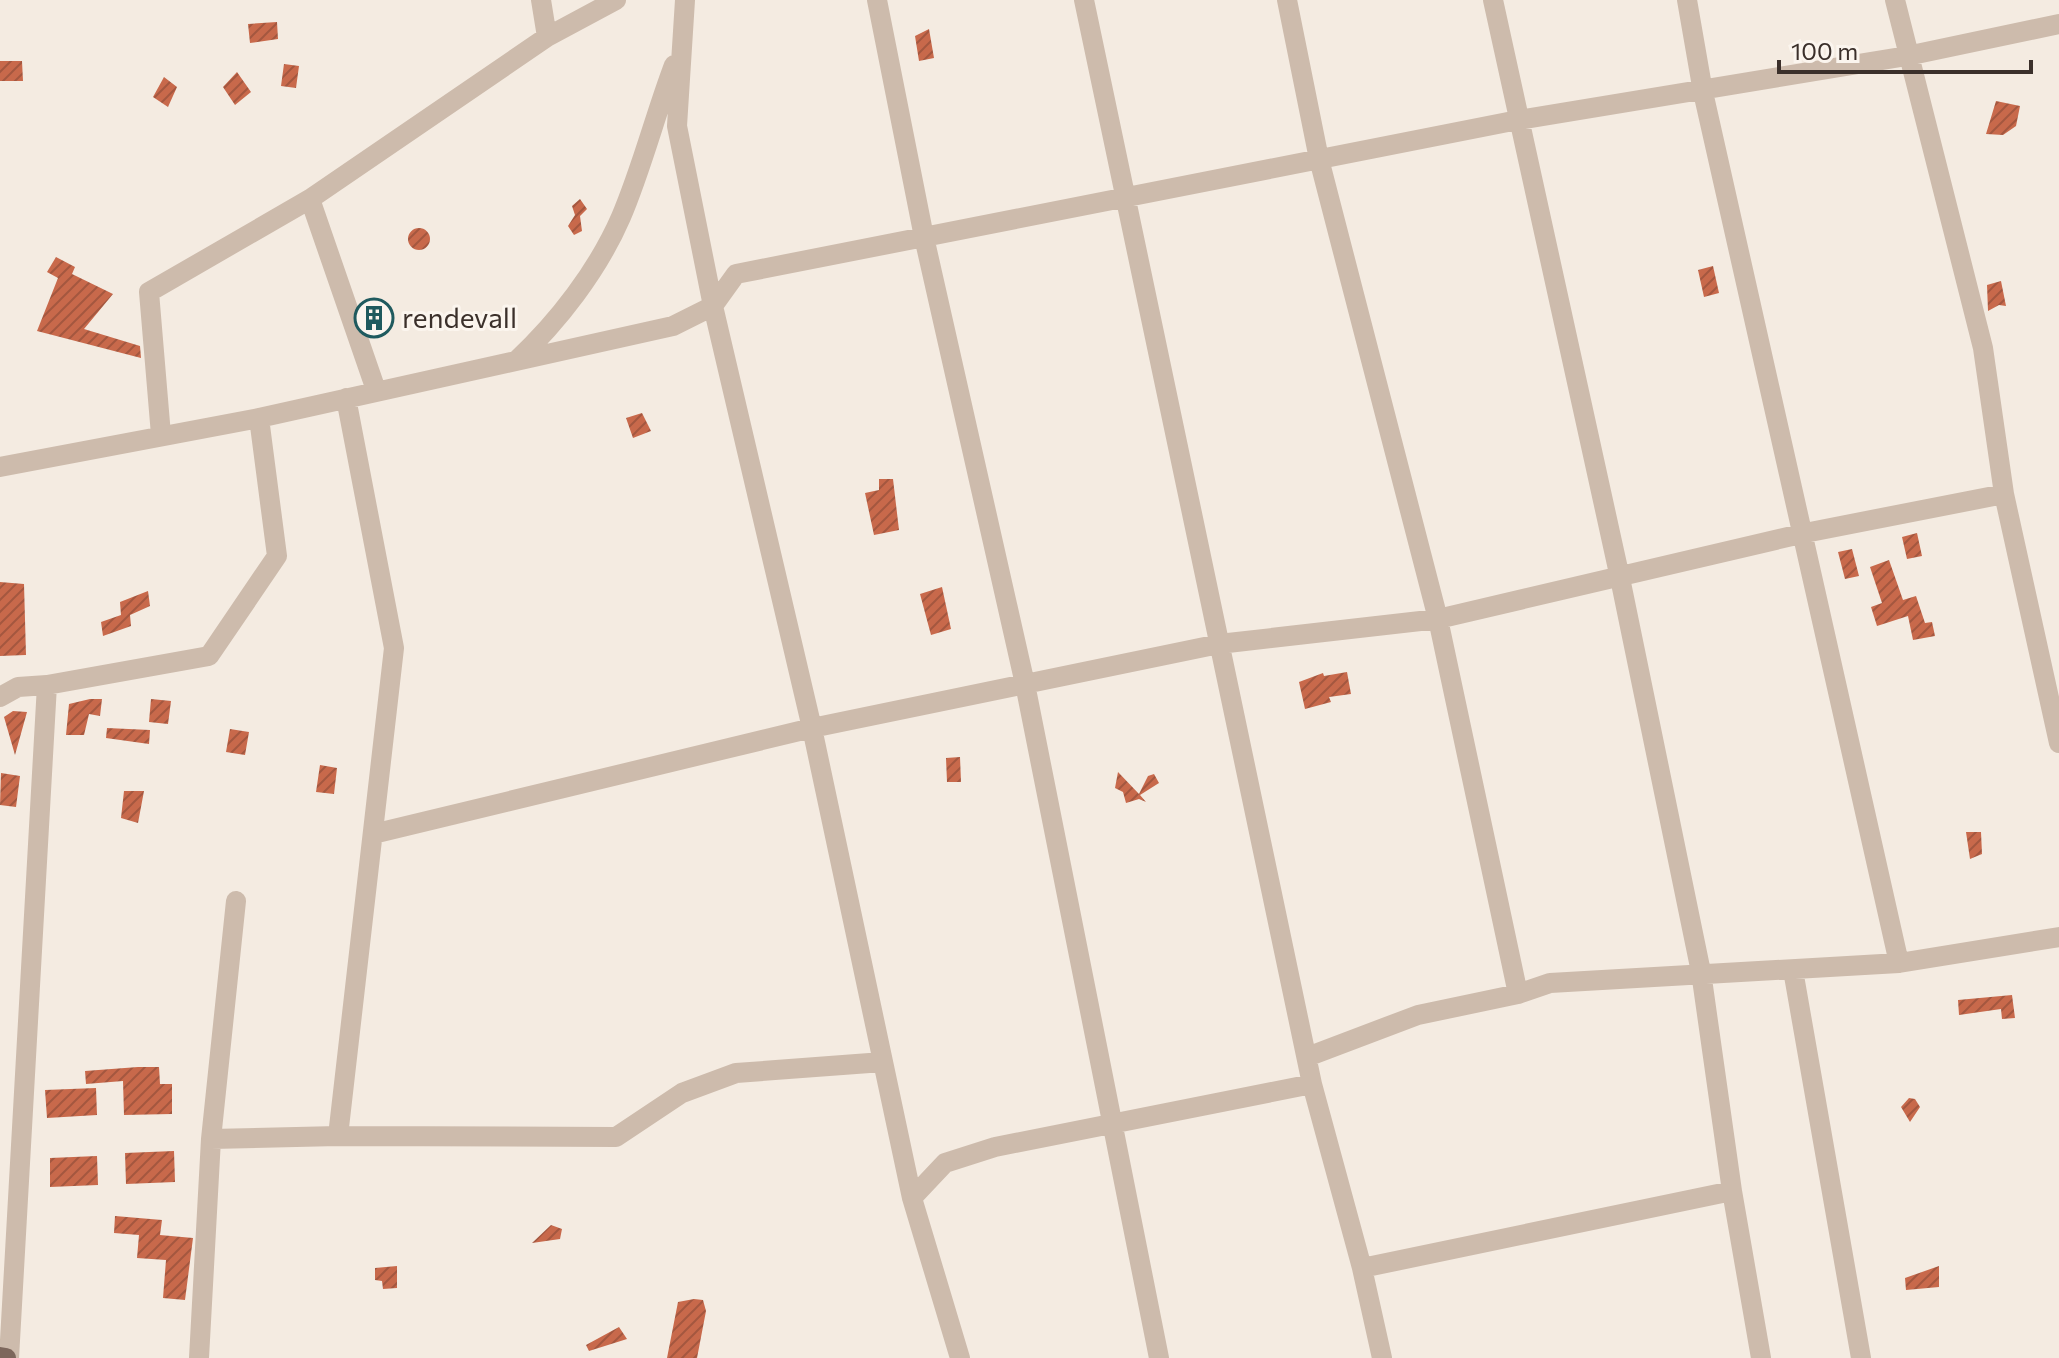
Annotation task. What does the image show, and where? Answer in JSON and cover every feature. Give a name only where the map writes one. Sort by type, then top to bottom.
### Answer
[{"type":"main road","points":[[0,1357],[8,1358]]},
{"type":"street","points":[[541,0],[547,37]]},
{"type":"street","points":[[161,435],[149,292],[310,199],[547,37],[616,0]]},
{"type":"street","points":[[685,0],[677,126],[713,306],[812,728],[912,1198],[960,1358]]},
{"type":"street","points":[[877,0],[924,237],[1025,684],[1159,1358]]},
{"type":"street","points":[[1084,0],[1312,1084],[1362,1268],[1382,1358]]},
{"type":"street","points":[[1287,0],[1319,159],[1438,619],[1518,994]]},
{"type":"street","points":[[1493,0],[1620,578],[1701,972],[1732,1191],[1761,1358]]},
{"type":"street","points":[[1687,0],[1703,92],[1805,533],[1899,963]]},
{"type":"street","points":[[1895,0],[1983,348],[2004,494],[2059,743]]},
{"type":"street","points":[[0,467],[259,418],[673,326],[713,306],[736,274],[1518,120],[1703,92],[1907,56],[2059,24]]},
{"type":"street","points":[[516,361],[545,333],[589,271],[620,218],[680,48]]},
{"type":"street","points":[[310,199],[376,390]]},
{"type":"street","points":[[338,1136],[394,648],[346,398]]},
{"type":"street","points":[[0,697],[18,687],[47,685],[209,656],[277,556],[259,418]]},
{"type":"street","points":[[373,834],[812,728],[1219,644],[1438,619],[1805,533],[2004,494]]},
{"type":"street","points":[[8,1358],[47,685]]},
{"type":"street","points":[[199,1358],[211,1139],[236,901]]},
{"type":"street","points":[[1307,1057],[1418,1015],[1518,994],[1550,983],[1899,963],[2059,937]]},
{"type":"street","points":[[1793,970],[1861,1358]]},
{"type":"street","points":[[211,1139],[616,1137],[682,1093],[736,1073],[883,1062]]},
{"type":"street","points":[[912,1198],[945,1163],[995,1147],[1312,1084]]},
{"type":"street","points":[[1362,1268],[1732,1191]]},
{"type":"building","points":[[277,22],[278,39],[250,43],[248,24]]},
{"type":"building","points":[[929,29],[934,58],[919,61],[915,36]]},
{"type":"building","points":[[0,61],[22,61],[23,81],[0,81]]},
{"type":"building","points":[[284,64],[299,66],[296,88],[281,86]]},
{"type":"building","points":[[237,72],[251,92],[235,105],[223,87]]},
{"type":"building","points":[[164,77],[177,87],[168,107],[153,97]]},
{"type":"building","points":[[1996,101],[2020,106],[2016,126],[2003,135],[1986,134]]},
{"type":"building","points":[[580,199],[587,209],[580,216],[582,231],[574,235],[568,226],[575,215],[572,206]]},
{"type":"building","points":[[419,228],[427,231],[430,239],[427,247],[419,250],[411,247],[408,239],[411,231]]},
{"type":"building","points":[[56,257],[75,267],[72,274],[113,294],[84,329],[140,346],[141,358],[37,331],[58,278],[47,272]]},
{"type":"building","points":[[1713,266],[1719,293],[1704,297],[1698,270]]},
{"type":"building","points":[[2001,281],[2006,306],[1999,305],[1988,311],[1987,285]]},
{"type":"building","points":[[642,413],[651,431],[633,438],[626,418]]},
{"type":"building","points":[[879,479],[893,479],[899,530],[874,535],[865,493],[879,490]]},
{"type":"building","points":[[1917,533],[1922,556],[1907,559],[1902,537]]},
{"type":"building","points":[[1852,549],[1859,576],[1845,579],[1838,552]]},
{"type":"building","points":[[1889,560],[1903,600],[1916,596],[1925,623],[1932,622],[1935,636],[1913,640],[1908,616],[1877,626],[1871,607],[1882,603],[1870,567]]},
{"type":"building","points":[[0,582],[24,584],[26,655],[0,656]]},
{"type":"building","points":[[942,587],[951,629],[931,635],[920,594]]},
{"type":"building","points":[[148,591],[150,606],[130,615],[131,626],[103,636],[101,622],[121,615],[120,602]]},
{"type":"building","points":[[1347,672],[1351,694],[1329,697],[1331,702],[1305,709],[1299,682],[1323,673],[1324,676]]},
{"type":"building","points":[[102,699],[100,716],[89,714],[84,735],[66,735],[69,704]]},
{"type":"building","points":[[151,699],[171,701],[168,724],[149,722]]},
{"type":"building","points":[[13,711],[27,712],[15,755],[4,717]]},
{"type":"building","points":[[107,728],[150,730],[149,744],[106,738]]},
{"type":"building","points":[[230,729],[249,732],[245,755],[226,752]]},
{"type":"building","points":[[960,757],[961,782],[947,782],[946,758]]},
{"type":"building","points":[[320,765],[337,768],[334,794],[316,792]]},
{"type":"building","points":[[1118,772],[1139,794],[1148,776],[1154,774],[1159,783],[1140,795],[1146,802],[1139,799],[1126,803],[1123,792],[1115,788]]},
{"type":"building","points":[[1,773],[20,776],[16,807],[0,805]]},
{"type":"building","points":[[124,791],[144,791],[138,823],[121,818]]},
{"type":"building","points":[[1966,832],[1981,832],[1982,854],[1970,859]]},
{"type":"building","points":[[2012,995],[2015,1018],[2002,1019],[2001,1009],[1959,1015],[1958,1000]]},
{"type":"building","points":[[159,1067],[160,1084],[172,1084],[172,1114],[124,1115],[123,1081],[86,1084],[85,1071]]},
{"type":"building","points":[[96,1088],[97,1115],[47,1118],[45,1090]]},
{"type":"building","points":[[1909,1098],[1915,1099],[1920,1107],[1910,1122],[1901,1107]]},
{"type":"building","points":[[174,1151],[175,1182],[126,1184],[125,1153]]},
{"type":"building","points":[[97,1156],[98,1185],[50,1187],[50,1158]]},
{"type":"building","points":[[115,1216],[162,1220],[160,1235],[193,1238],[185,1300],[163,1298],[166,1260],[137,1258],[139,1235],[114,1233]]},
{"type":"building","points":[[551,1225],[562,1229],[560,1239],[532,1243]]},
{"type":"building","points":[[397,1266],[397,1288],[383,1289],[382,1281],[375,1280],[375,1268]]},
{"type":"building","points":[[1939,1266],[1939,1287],[1906,1290],[1905,1278]]},
{"type":"building","points":[[703,1300],[706,1311],[697,1358],[667,1358],[678,1302]]},
{"type":"building","points":[[619,1327],[627,1339],[589,1351],[586,1345]]},
{"type":"place","name":"rendevall","points":[[374,318]]}]
